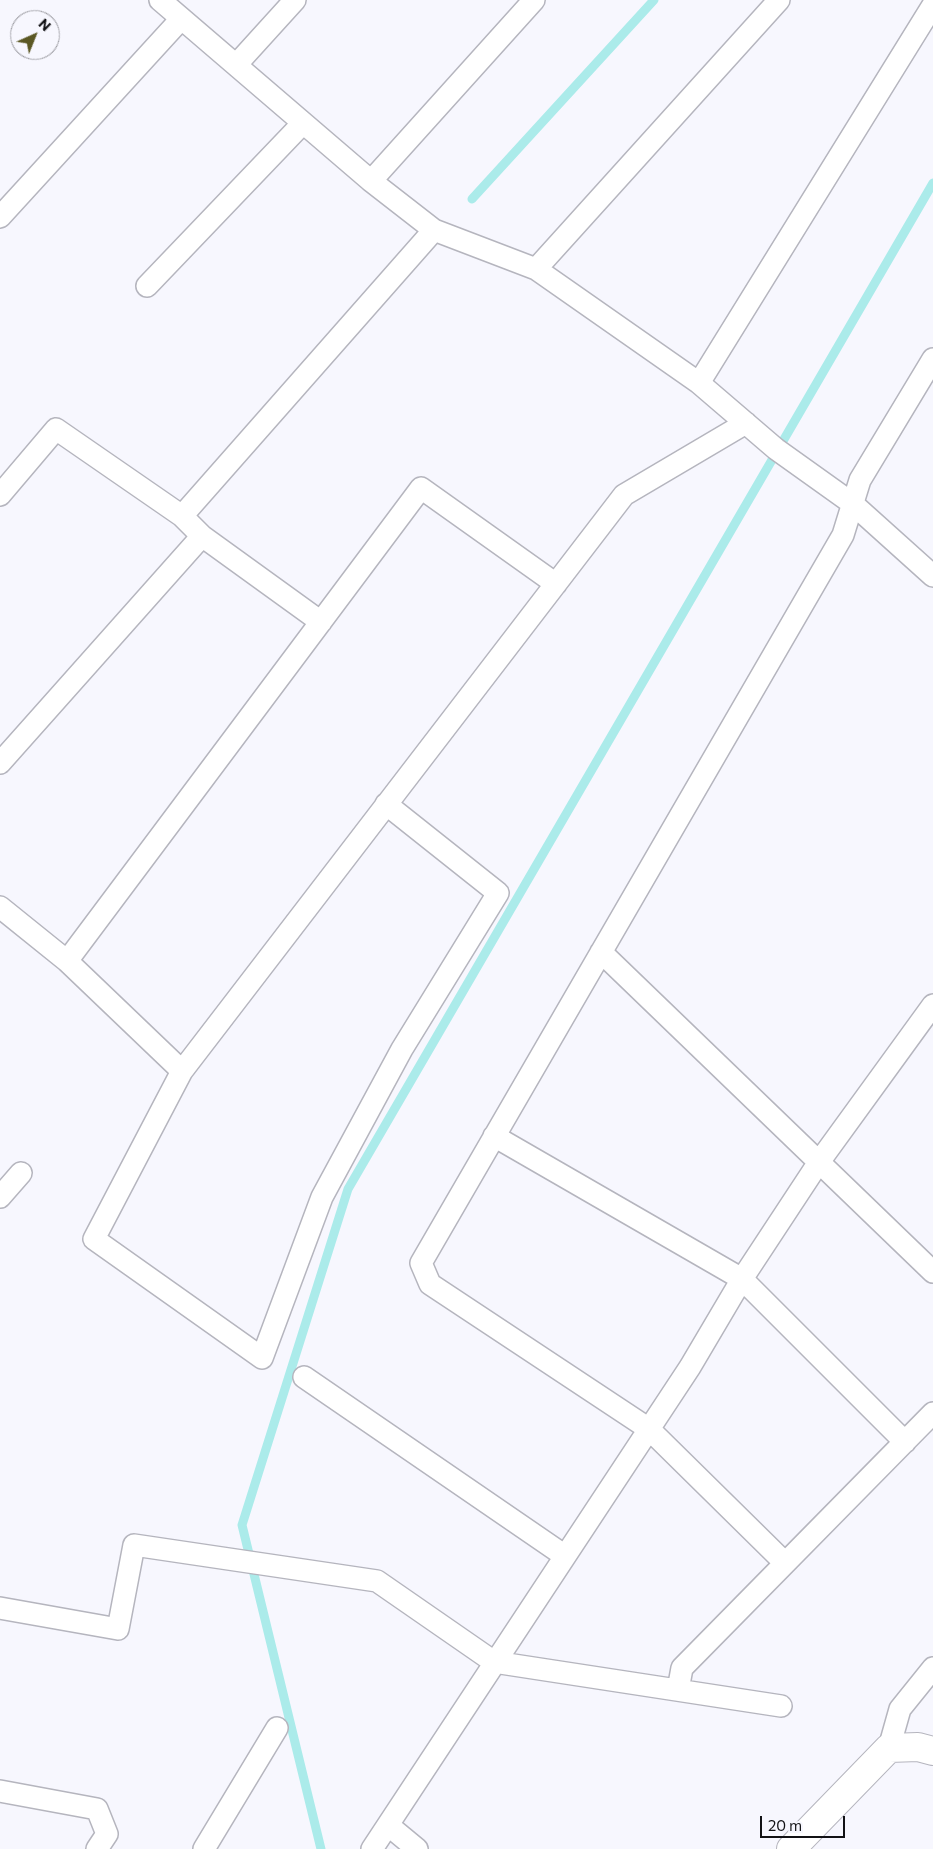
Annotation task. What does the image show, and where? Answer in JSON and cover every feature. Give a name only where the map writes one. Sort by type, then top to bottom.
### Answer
[{"type":"street","points":[[160,0],[371,181],[434,230],[536,269],[699,383],[776,449],[853,504],[933,576]]},
{"type":"street","points":[[236,65],[295,0]]},
{"type":"street","points":[[371,181],[534,0]]},
{"type":"street","points":[[536,269],[779,0]]},
{"type":"street","points":[[699,383],[933,5]]},
{"type":"street","points":[[0,217],[181,19]]},
{"type":"street","points":[[147,286],[303,123]]},
{"type":"street","points":[[182,516],[434,230]]},
{"type":"street","points":[[785,1563],[649,1429],[430,1284],[421,1263],[843,535],[860,480],[933,359]]},
{"type":"street","points":[[386,804],[498,893],[402,1049],[322,1197],[262,1358],[94,1239],[182,1072],[386,804],[624,495],[746,423]]},
{"type":"street","points":[[0,496],[56,429],[182,516],[202,536],[321,622]]},
{"type":"street","points":[[66,961],[421,488],[556,584]]},
{"type":"street","points":[[0,763],[202,536]]},
{"type":"street","points":[[0,907],[66,961],[182,1072]]},
{"type":"street","points":[[601,952],[933,1272]]},
{"type":"street","points":[[372,1849],[690,1367],[742,1279],[819,1162],[930,1017]]},
{"type":"street","points":[[494,1136],[742,1279],[905,1442]]},
{"type":"street","points":[[0,1197],[22,1173]]},
{"type":"street","points":[[304,1377],[565,1556]]},
{"type":"street","points":[[678,1690],[682,1668],[933,1414]]},
{"type":"street","points":[[0,1608],[118,1629],[134,1545],[377,1581],[494,1662],[781,1706]]},
{"type":"street","points":[[791,1849],[889,1748],[900,1708],[933,1668]]},
{"type":"street","points":[[204,1849],[276,1728]]},
{"type":"street","points":[[889,1748],[918,1747],[933,1751]]},
{"type":"street","points":[[0,1791],[97,1809],[107,1834],[97,1849]]},
{"type":"street","points":[[388,1825],[417,1849]]},
{"type":"waterway","points":[[472,199],[654,0]]},
{"type":"waterway","points":[[321,1849],[242,1525],[348,1189],[933,183]]}]
